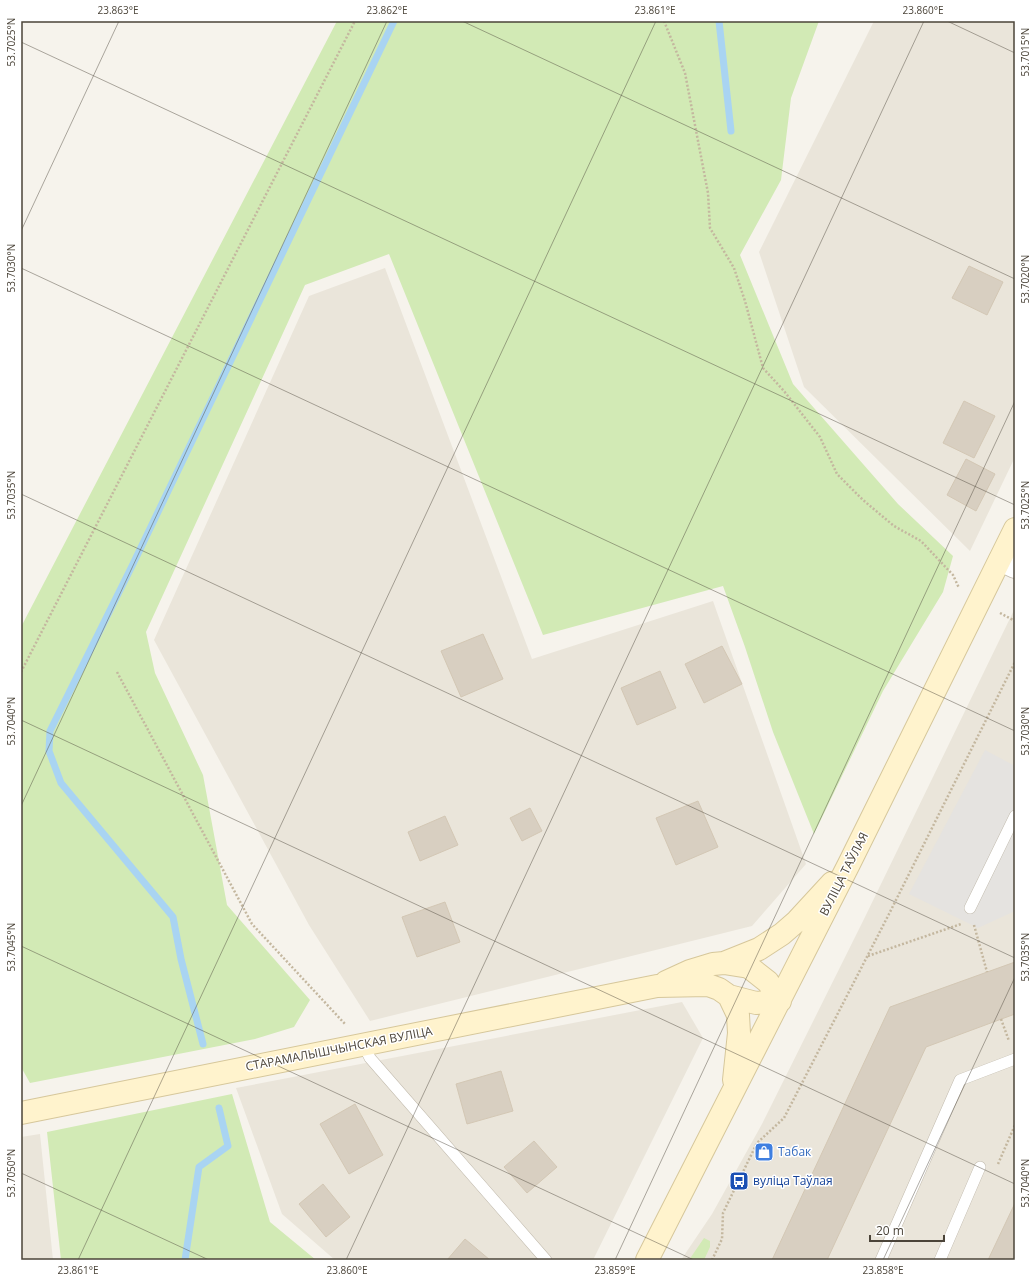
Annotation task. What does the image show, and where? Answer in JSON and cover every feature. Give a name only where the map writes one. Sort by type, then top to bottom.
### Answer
[{"type":"main road","name":"ВУЛІЦА ТАЎЛАЯ","points":[[647,1260],[849,864],[1007,563],[1015,529]]},
{"type":"main road","points":[[724,963],[759,949],[782,934],[797,921],[849,864]]},
{"type":"main road","points":[[724,963],[749,967],[768,982],[780,1001],[756,1003],[730,996],[719,989],[708,985],[656,986],[713,964],[724,963]]},
{"type":"main road","name":"СТАРАМАЛЫШЧЫНСКАЯ ВУЛІЦА","points":[[21,1113],[656,986]]},
{"type":"main road","points":[[730,996],[738,1015],[739,1033],[733,1093]]},
{"type":"lane","points":[[970,908],[1015,816]]},
{"type":"lane","points":[[362,1044],[370,1058],[546,1260]]},
{"type":"lane","points":[[881,1260],[960,1080],[1015,1059]]},
{"type":"lane","points":[[940,1260],[980,1167]]},
{"type":"path","points":[[21,672],[355,21]]},
{"type":"path","points":[[664,21],[685,73],[708,193],[710,228],[734,268],[763,368],[784,391],[820,437],[837,474],[862,500],[894,526],[921,541],[953,575],[961,593]]},
{"type":"path","points":[[712,1260],[722,1239],[723,1213],[757,1143],[784,1118],[868,956],[1015,662]]},
{"type":"path","points":[[117,672],[252,924],[362,1044]]},
{"type":"path","points":[[970,908],[987,972]]},
{"type":"path","points":[[868,956],[973,920]]},
{"type":"path","points":[[1001,1019],[1008,1041]]},
{"type":"shaded area","points":[[874,21],[1015,21],[1015,457],[970,551],[804,387],[759,252]]},
{"type":"shaded area","points":[[385,268],[532,659],[713,601],[806,864],[752,926],[370,1021],[309,925],[154,640],[309,296]]},
{"type":"shaded area","points":[[1015,608],[1015,1260],[681,1260],[712,1214],[762,1124],[865,917]]},
{"type":"shaded area","points":[[985,750],[1015,766],[1015,911],[978,928],[909,894]]},
{"type":"shaded area","points":[[682,1002],[703,1038],[593,1260],[335,1260],[282,1214],[236,1088]]},
{"type":"shaded area","points":[[40,1134],[53,1260],[21,1260],[21,1137]]},
{"type":"green space","points":[[337,21],[819,21],[791,98],[781,180],[740,255],[793,384],[898,504],[953,556],[943,592],[883,691],[814,834],[773,732],[723,586],[543,635],[389,254],[305,285],[146,632],[155,673],[203,775],[227,905],[310,1000],[294,1027],[255,1039],[30,1083],[21,1067],[21,627]]},
{"type":"green space","points":[[232,1094],[270,1222],[316,1260],[61,1260],[47,1132]]},
{"type":"green space","points":[[704,1238],[710,1241],[710,1247],[704,1260],[689,1260]]},
{"type":"building","points":[[969,266],[1003,282],[987,315],[952,298]]},
{"type":"building","points":[[964,401],[995,416],[974,458],[943,443]]},
{"type":"building","points":[[966,459],[995,474],[976,511],[947,495]]},
{"type":"building","points":[[483,634],[503,679],[461,697],[441,651]]},
{"type":"building","points":[[722,646],[742,684],[704,703],[685,664]]},
{"type":"building","points":[[660,671],[676,708],[637,725],[621,688]]},
{"type":"building","points":[[698,801],[718,847],[676,865],[656,818]]},
{"type":"building","points":[[530,808],[542,831],[522,841],[510,818]]},
{"type":"building","points":[[445,816],[458,845],[420,861],[408,832]]},
{"type":"building","points":[[445,902],[460,942],[417,957],[402,917]]},
{"type":"building","points":[[1015,962],[1015,1014],[926,1047],[827,1260],[772,1260],[890,1007]]},
{"type":"building","points":[[501,1071],[513,1111],[467,1124],[456,1084]]},
{"type":"building","points":[[355,1104],[383,1155],[349,1174],[320,1124]]},
{"type":"building","points":[[534,1141],[557,1167],[527,1193],[504,1167]]},
{"type":"building","name":"Табак","points":[[762,1146],[770,1150],[766,1158],[758,1154]]},
{"type":"building","points":[[323,1184],[350,1217],[326,1237],[299,1204]]},
{"type":"building","points":[[1015,1203],[1015,1260],[988,1260]]},
{"type":"building","points":[[465,1239],[490,1260],[447,1260]]},
{"type":"waterway","points":[[203,1044],[181,959],[173,917],[61,783],[49,751],[50,731],[133,564],[394,21]]},
{"type":"waterway","points":[[719,21],[731,131]]},
{"type":"waterway","points":[[185,1260],[199,1167],[228,1146],[219,1108]]},
{"type":"place","name":"Табак","points":[[764,1152]]},
{"type":"place","name":"вуліца Таўлая","points":[[739,1181]]}]
